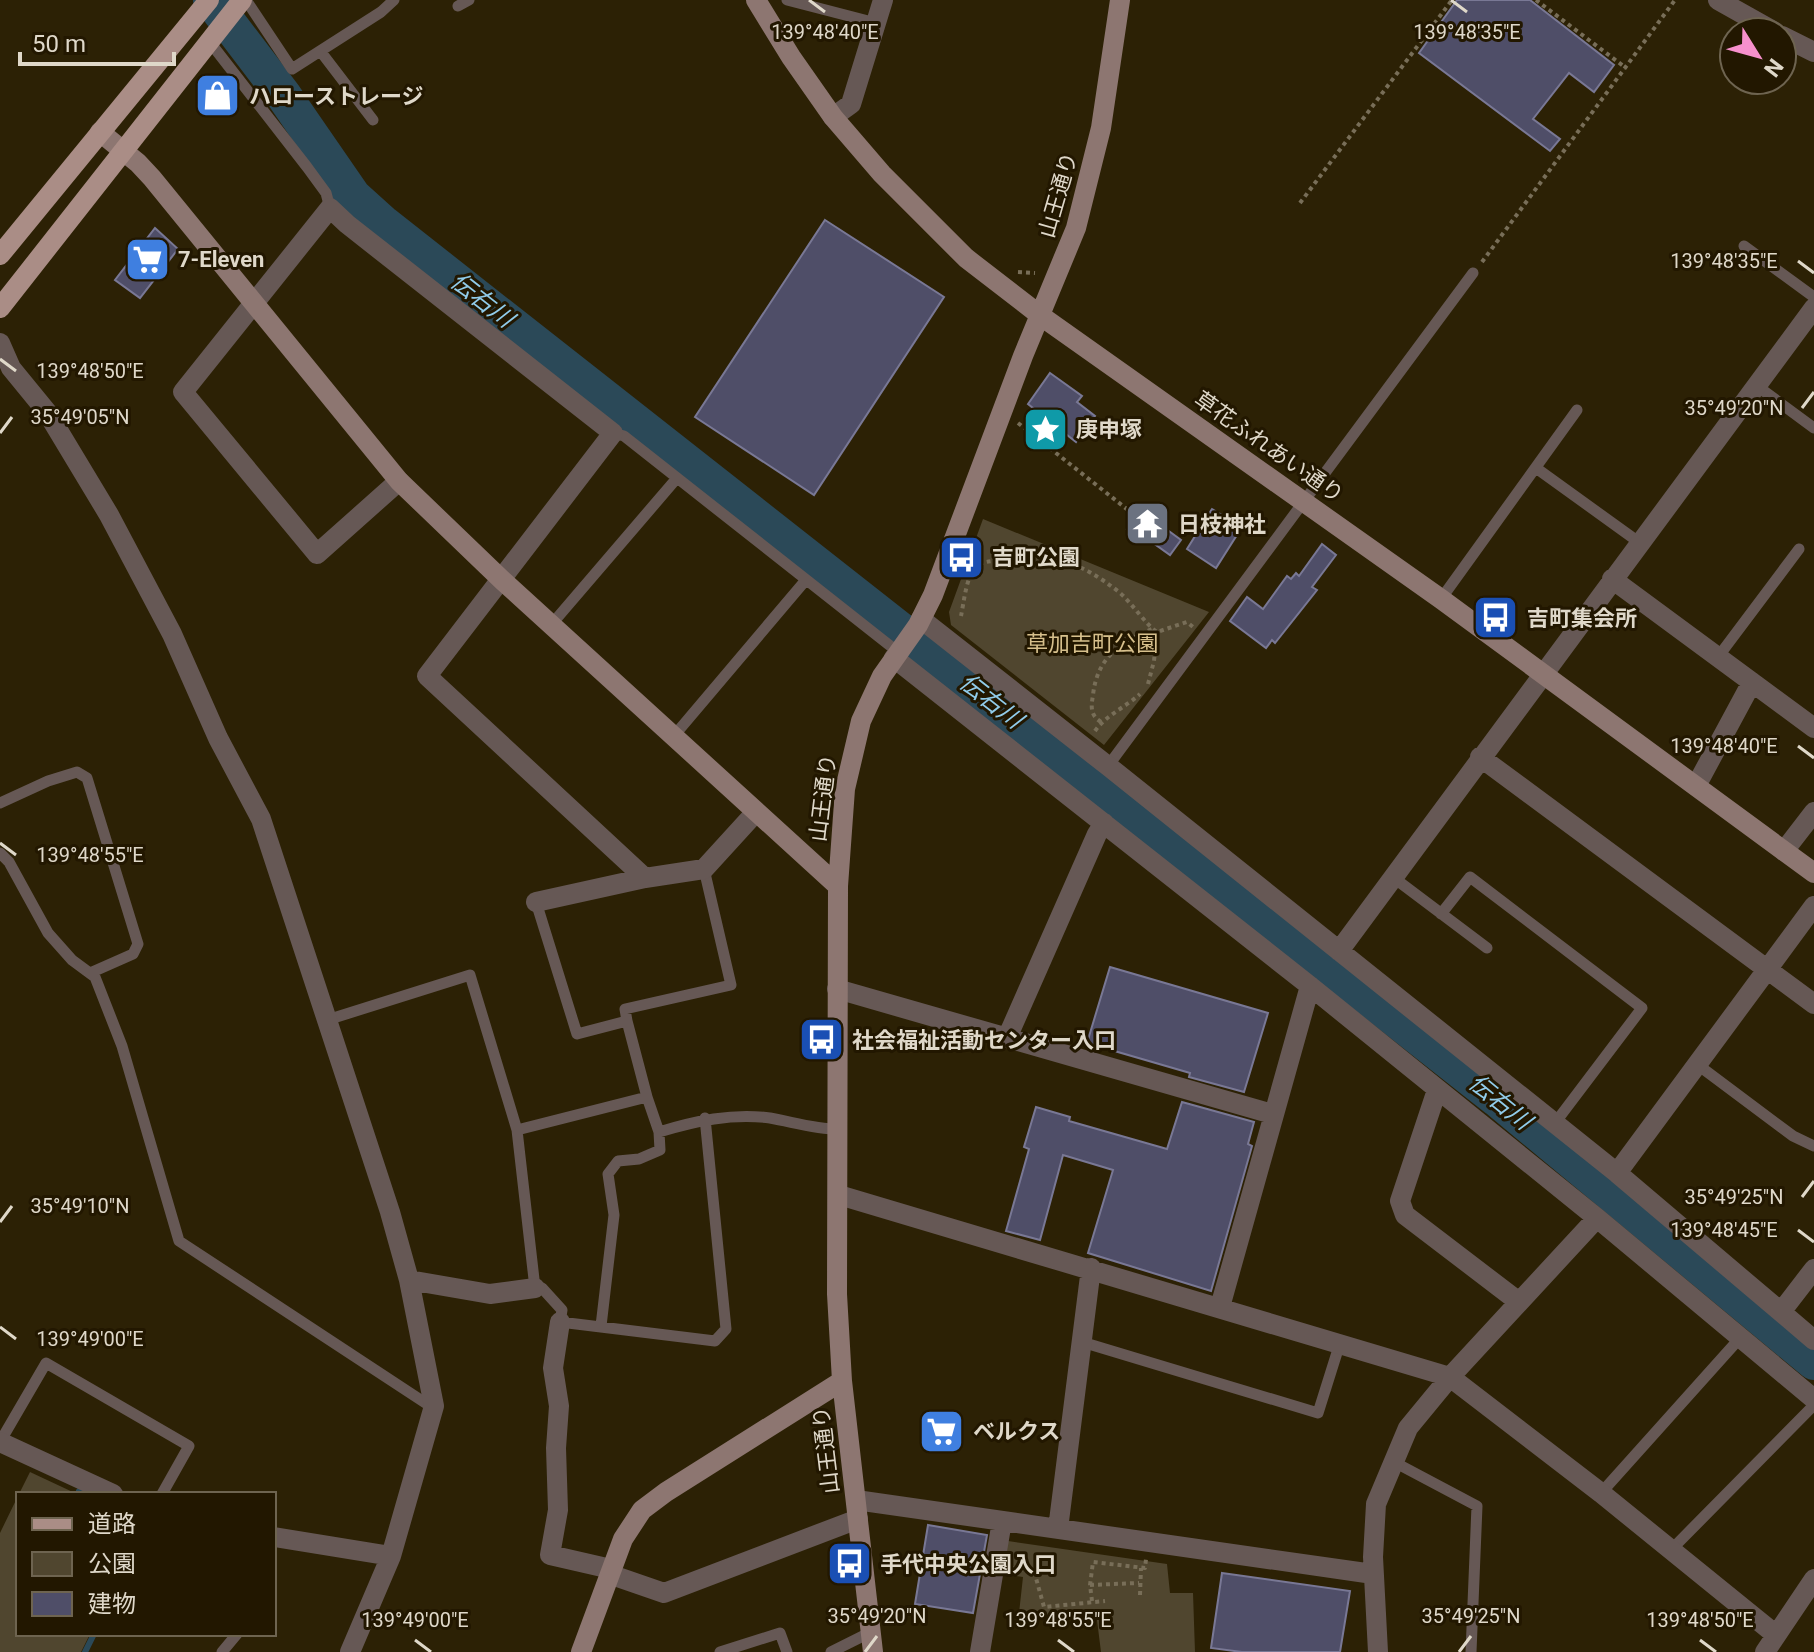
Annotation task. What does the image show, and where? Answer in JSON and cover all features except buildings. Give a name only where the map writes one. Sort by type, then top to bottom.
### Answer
[{"type":"main road","points":[[0,255],[209,0]]},
{"type":"main road","points":[[0,308],[244,0]]},
{"type":"street","name":"草花ふれあい通り","points":[[756,0],[833,117],[922,216],[966,258],[1041,316],[1305,501],[1814,873]]},
{"type":"street","points":[[833,117],[851,104],[883,0]]},
{"type":"street","name":"山王通り","points":[[872,1642],[842,1381],[837,1294],[838,886],[845,789],[852,754],[871,698],[919,622],[1076,228],[1092,169],[1112,63],[1120,0]]},
{"type":"street","points":[[1718,0],[1746,16]]},
{"type":"street","points":[[100,132],[152,178],[399,481],[502,580],[838,886]]},
{"type":"street","points":[[399,481],[317,554],[183,392],[330,208],[613,433],[427,676],[645,878]]},
{"type":"street","points":[[1339,951],[1814,308]]},
{"type":"street","points":[[0,343],[11,368],[47,412],[109,515],[172,634],[218,738],[261,819],[390,1212],[409,1280],[433,1408],[391,1556],[350,1652]]},
{"type":"street","points":[[1612,579],[1814,728]]},
{"type":"street","points":[[919,622],[1108,766],[1555,1123],[1814,1340]]},
{"type":"street","points":[[897,653],[1597,1218],[1814,1402]]},
{"type":"street","points":[[1696,786],[1752,682]]},
{"type":"street","points":[[1480,757],[1814,1004]]},
{"type":"street","points":[[536,902],[645,878],[704,869],[756,812]]},
{"type":"street","points":[[1784,851],[1814,812]]},
{"type":"street","points":[[1007,1038],[1104,823]]},
{"type":"street","points":[[1617,1173],[1814,906]]},
{"type":"street","points":[[1220,1307],[1310,986]]},
{"type":"street","points":[[837,989],[1272,1114]]},
{"type":"street","points":[[1437,1090],[1400,1201],[1405,1215],[1519,1302]]},
{"type":"street","points":[[839,1195],[1450,1377],[1671,1550],[1770,1644],[1814,1579]]},
{"type":"street","points":[[1378,1652],[1373,1574],[1376,1504],[1408,1428],[1450,1377],[1597,1218]]},
{"type":"street","points":[[1058,1529],[1091,1268]]},
{"type":"street","points":[[1781,1312],[1814,1269]]},
{"type":"street","points":[[409,1280],[490,1294],[535,1288]]},
{"type":"street","points":[[560,1322],[553,1368],[559,1406],[556,1448],[558,1510],[550,1555],[610,1572],[664,1593],[857,1510],[1002,1521],[1373,1574]]},
{"type":"street","points":[[581,1652],[623,1539],[642,1510],[842,1381]]},
{"type":"street","points":[[0,1442],[109,1492]]},
{"type":"street","points":[[980,1652],[1002,1521]]},
{"type":"street","points":[[276,1539],[391,1556]]},
{"type":"lane","points":[[244,0],[292,69],[381,12],[394,0]]},
{"type":"lane","points":[[787,0],[876,23]]},
{"type":"lane","points":[[209,41],[326,193],[330,208]]},
{"type":"lane","points":[[321,52],[373,120]]},
{"type":"lane","points":[[1744,246],[1814,297]]},
{"type":"lane","points":[[1108,766],[1473,273]]},
{"type":"lane","points":[[1757,386],[1813,425]]},
{"type":"lane","points":[[1441,599],[1577,410]]},
{"type":"lane","points":[[613,433],[624,436],[897,653]]},
{"type":"lane","points":[[1536,468],[1640,543]]},
{"type":"lane","points":[[551,625],[677,478]]},
{"type":"lane","points":[[1718,657],[1799,549]]},
{"type":"lane","points":[[673,737],[805,581]]},
{"type":"lane","points":[[0,803],[48,781],[77,772],[87,778],[138,944],[133,954],[90,973]]},
{"type":"lane","points":[[0,853],[9,862],[48,933],[72,960],[95,977],[122,1046],[179,1241],[433,1408]]},
{"type":"lane","points":[[601,1326],[614,1215],[608,1174],[618,1161],[639,1159],[660,1150],[659,1132],[625,1009],[731,985],[704,869]]},
{"type":"lane","points":[[1441,914],[1470,877],[1642,1008],[1555,1123]]},
{"type":"lane","points":[[1394,878],[1487,948]]},
{"type":"lane","points":[[536,902],[577,1034],[627,1021]]},
{"type":"lane","points":[[327,1020],[470,975],[517,1130],[535,1288],[542,1288],[562,1310],[560,1322],[715,1341],[726,1329],[705,1118]]},
{"type":"lane","points":[[1698,1065],[1793,1136],[1814,1146]]},
{"type":"lane","points":[[517,1130],[647,1097]]},
{"type":"lane","points":[[659,1132],[705,1118],[767,1118],[821,1129],[838,1129]]},
{"type":"lane","points":[[1601,1493],[1740,1338]]},
{"type":"lane","points":[[1082,1342],[1318,1413],[1340,1343]]},
{"type":"lane","points":[[0,1442],[46,1363],[189,1446],[163,1492]]},
{"type":"lane","points":[[1671,1550],[1814,1402]]},
{"type":"lane","points":[[1394,1462],[1477,1506],[1471,1652]]},
{"type":"lane","points":[[720,1652],[780,1633],[787,1652]]},
{"type":"lane","points":[[222,1652],[235,1636]]},
{"type":"lane","points":[[831,1652],[872,1642]]},
{"type":"path","points":[[1300,203],[1452,0]]},
{"type":"path","points":[[1536,0],[1626,68]]},
{"type":"path","points":[[1473,273],[1675,0]]},
{"type":"path","points":[[1013,419],[1128,510]]},
{"type":"path","points":[[961,616],[973,570],[985,561],[1016,554],[1047,556],[1087,571],[1135,606],[1155,630],[1154,661],[1147,684],[1122,709],[1101,722],[1089,739]]},
{"type":"path","points":[[1101,722],[1091,710],[1099,667],[1125,640],[1187,622],[1198,631]]},
{"type":"path","points":[[1092,1601],[1090,1585],[1093,1562],[1145,1568],[1147,1557]]},
{"type":"path","points":[[994,1566],[1034,1571],[1044,1607],[1105,1601]]},
{"type":"path","points":[[1140,1595],[1141,1568]]},
{"type":"path","points":[[1090,1585],[1139,1583]]},
{"type":"green space","name":"草加吉町公園","points":[[983,519],[1209,612],[1104,745],[951,625],[949,612]]},
{"type":"green space","points":[[30,1472],[73,1492],[20,1492]]},
{"type":"green space","points":[[16,1500],[16,1636],[89,1636],[81,1652],[0,1652],[0,1533]]},
{"type":"green space","points":[[1008,1541],[1167,1564],[1170,1593],[1193,1593],[1195,1652],[1101,1652],[1096,1612],[1018,1622],[1023,1577],[1002,1574]]},
{"type":"waterway","name":"伝右川","points":[[211,0],[284,96],[353,196],[384,224],[1497,1099],[1814,1362]]},
{"type":"waterway","points":[[85,1652],[93,1636]]},
{"type":"place","name":"ハローストレージ","points":[[218,96]]},
{"type":"place","name":"7-Eleven","points":[[147,259]]},
{"type":"place","name":"庚申塚","points":[[1045,429]]},
{"type":"place","name":"日枝神社","points":[[1147,524]]},
{"type":"place","name":"吉町公園","points":[[961,557]]},
{"type":"place","name":"吉町集会所","points":[[1496,618]]},
{"type":"place","name":"社会福祉活動センター入口","points":[[821,1040]]},
{"type":"place","name":"ベルクス","points":[[942,1431]]},
{"type":"place","name":"手代中央公園入口","points":[[849,1564]]}]
